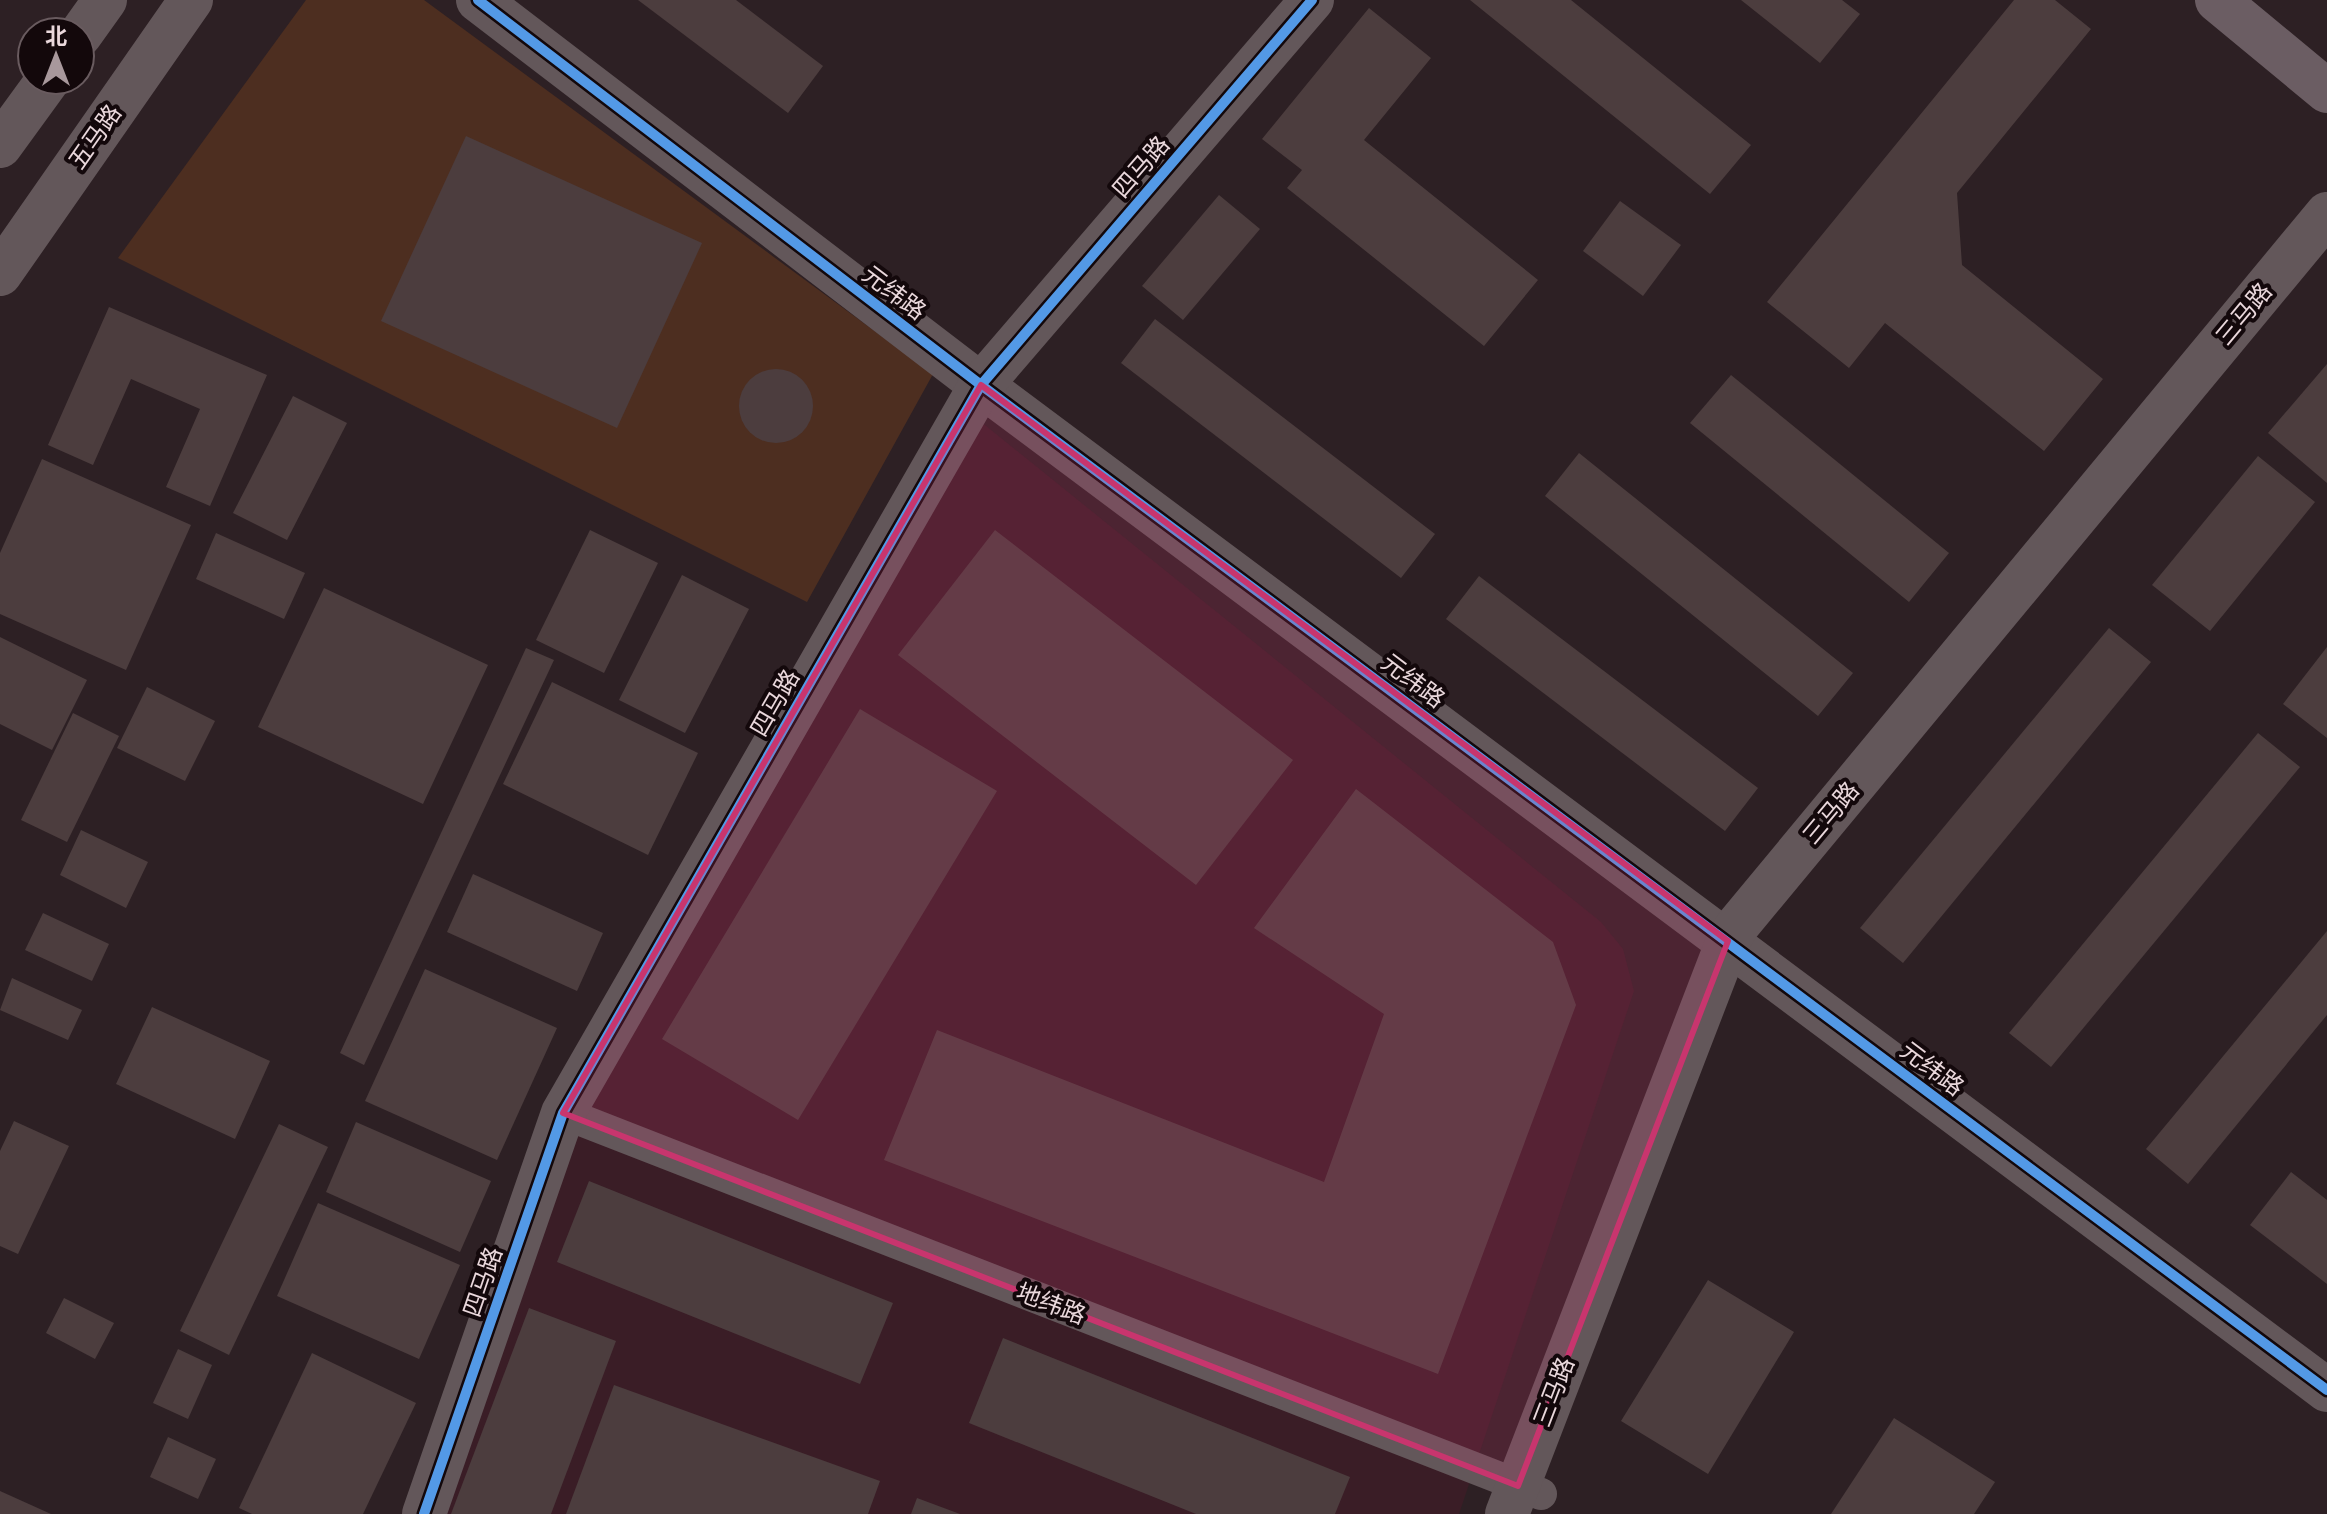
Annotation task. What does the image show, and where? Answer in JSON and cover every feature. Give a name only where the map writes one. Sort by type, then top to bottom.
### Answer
[{"type":"main road","points":[[2217,0],[2327,91]]},
{"type":"street","name":"五马路","points":[[0,274],[191,0]]},
{"type":"street","name":"元纬路","points":[[478,0],[2327,1366]]},
{"type":"street","name":"元纬路","points":[[525,0],[987,376]]},
{"type":"street","name":"四马路","points":[[424,1514],[563,1113],[987,376],[1312,0]]},
{"type":"street","points":[[0,146],[36,96]]},
{"type":"street","name":"三马路","points":[[1525,1502],[1747,939],[1772,884],[2327,214]]},
{"type":"street","name":"三马路","points":[[1747,939],[2327,253]]},
{"type":"street","name":"元纬路","points":[[1747,939],[1787,984],[2327,1390]]},
{"type":"street","name":"地纬路","points":[[563,1113],[1525,1502]]},
{"type":"highlighted area","points":[[981,385],[1728,941],[1518,1486],[563,1113]]},
{"type":"shaded area","points":[[306,0],[424,0],[933,374],[807,602],[118,258]]},
{"type":"shaded area","points":[[980,421],[1601,922],[1623,949],[1634,991],[1459,1514],[419,1514],[566,1141]]},
{"type":"building","points":[[638,0],[736,0],[823,66],[788,113]]},
{"type":"building","points":[[1470,0],[1571,0],[1751,145],[1710,194]]},
{"type":"building","points":[[1741,0],[1842,0],[1860,14],[1820,63]]},
{"type":"building","points":[[2014,0],[2055,0],[2091,29],[1957,193],[1962,265],[2103,379],[2044,451],[1885,323],[1849,368],[1767,302]]},
{"type":"building","points":[[1369,8],[1431,58],[1364,140],[1538,280],[1484,346],[1287,188],[1302,170],[1262,139]]},
{"type":"building","points":[[466,136],[702,243],[617,428],[381,321]]},
{"type":"building","points":[[1219,195],[1260,229],[1183,320],[1142,286]]},
{"type":"building","points":[[1620,201],[1681,245],[1643,296],[1583,251]]},
{"type":"building","points":[[109,307],[267,375],[210,506],[166,487],[200,409],[131,379],[93,465],[48,445]]},
{"type":"building","points":[[1155,319],[1435,534],[1401,578],[1121,363]]},
{"type":"building","points":[[2327,364],[2327,483],[2268,433]]},
{"type":"building","points":[[776,369],[790,372],[802,380],[810,392],[813,406],[810,420],[802,432],[790,440],[776,443],[762,440],[750,432],[742,420],[739,406],[742,392],[750,380],[762,372]]},
{"type":"building","points":[[1731,375],[1949,553],[1909,602],[1690,423]]},
{"type":"building","points":[[293,396],[347,423],[287,540],[233,513]]},
{"type":"building","points":[[1579,453],[1853,673],[1818,716],[1545,496]]},
{"type":"building","points":[[2258,456],[2315,502],[2210,631],[2152,585]]},
{"type":"building","points":[[42,459],[191,525],[126,670],[0,614],[0,553]]},
{"type":"building","points":[[590,530],[658,563],[604,673],[536,640]]},
{"type":"building","points":[[995,530],[1293,760],[1196,885],[898,655]]},
{"type":"building","points":[[216,533],[305,573],[284,619],[196,579]]},
{"type":"building","points":[[682,575],[749,609],[685,733],[619,700]]},
{"type":"building","points":[[1479,576],[1758,788],[1725,831],[1446,619]]},
{"type":"building","points":[[324,588],[488,665],[423,804],[258,727]]},
{"type":"building","points":[[2109,628],[2151,662],[1903,963],[1860,928]]},
{"type":"building","points":[[0,637],[87,680],[52,750],[0,724]]},
{"type":"building","points":[[2327,647],[2327,738],[2283,704]]},
{"type":"building","points":[[526,648],[554,660],[364,1065],[340,1053]]},
{"type":"building","points":[[552,682],[698,753],[648,855],[503,784]]},
{"type":"building","points":[[147,687],[215,721],[185,781],[117,748]]},
{"type":"building","points":[[860,709],[997,791],[798,1120],[662,1039]]},
{"type":"building","points":[[73,713],[119,736],[67,842],[21,820]]},
{"type":"building","points":[[2258,733],[2300,767],[2051,1067],[2009,1033]]},
{"type":"building","points":[[1356,789],[1553,942],[1576,1005],[1438,1374],[884,1160],[937,1030],[1324,1182],[1384,1014],[1254,928]]},
{"type":"building","points":[[81,830],[148,862],[126,908],[60,875]]},
{"type":"building","points":[[473,874],[603,933],[577,991],[447,932]]},
{"type":"building","points":[[43,913],[109,944],[92,981],[25,950]]},
{"type":"building","points":[[2327,931],[2327,1015],[2188,1184],[2146,1149]]},
{"type":"building","points":[[425,969],[557,1028],[497,1160],[365,1101]]},
{"type":"building","points":[[12,978],[82,1010],[68,1040],[0,1010]]},
{"type":"building","points":[[152,1007],[270,1061],[235,1139],[116,1084]]},
{"type":"building","points":[[14,1121],[69,1146],[18,1254],[0,1246],[0,1151]]},
{"type":"building","points":[[356,1122],[491,1181],[460,1252],[326,1192]]},
{"type":"building","points":[[279,1124],[328,1147],[229,1355],[180,1331]]},
{"type":"building","points":[[2291,1172],[2327,1200],[2327,1284],[2250,1225]]},
{"type":"building","points":[[589,1181],[893,1303],[860,1384],[557,1262]]},
{"type":"building","points":[[318,1203],[460,1265],[419,1359],[277,1296]]},
{"type":"building","points":[[1708,1280],[1794,1332],[1708,1474],[1621,1421]]},
{"type":"building","points":[[64,1298],[114,1323],[95,1359],[46,1333]]},
{"type":"building","points":[[529,1308],[616,1341],[551,1514],[451,1514]]},
{"type":"building","points":[[1003,1338],[1350,1477],[1335,1514],[1196,1514],[969,1423]]},
{"type":"building","points":[[178,1349],[212,1365],[188,1419],[153,1403]]},
{"type":"building","points":[[312,1353],[416,1403],[363,1514],[252,1514],[239,1508]]},
{"type":"building","points":[[614,1385],[880,1481],[868,1514],[566,1514]]},
{"type":"building","points":[[1894,1418],[1995,1482],[1974,1514],[1831,1514]]},
{"type":"building","points":[[168,1437],[216,1459],[198,1499],[150,1477]]},
{"type":"building","points":[[0,1491],[51,1514],[0,1514]]},
{"type":"building","points":[[917,1498],[960,1514],[911,1514]]},
{"type":"cycle path","points":[[478,0],[981,385],[2327,1390]]},
{"type":"cycle path","points":[[424,1514],[563,1113],[981,385],[1312,0]]}]
